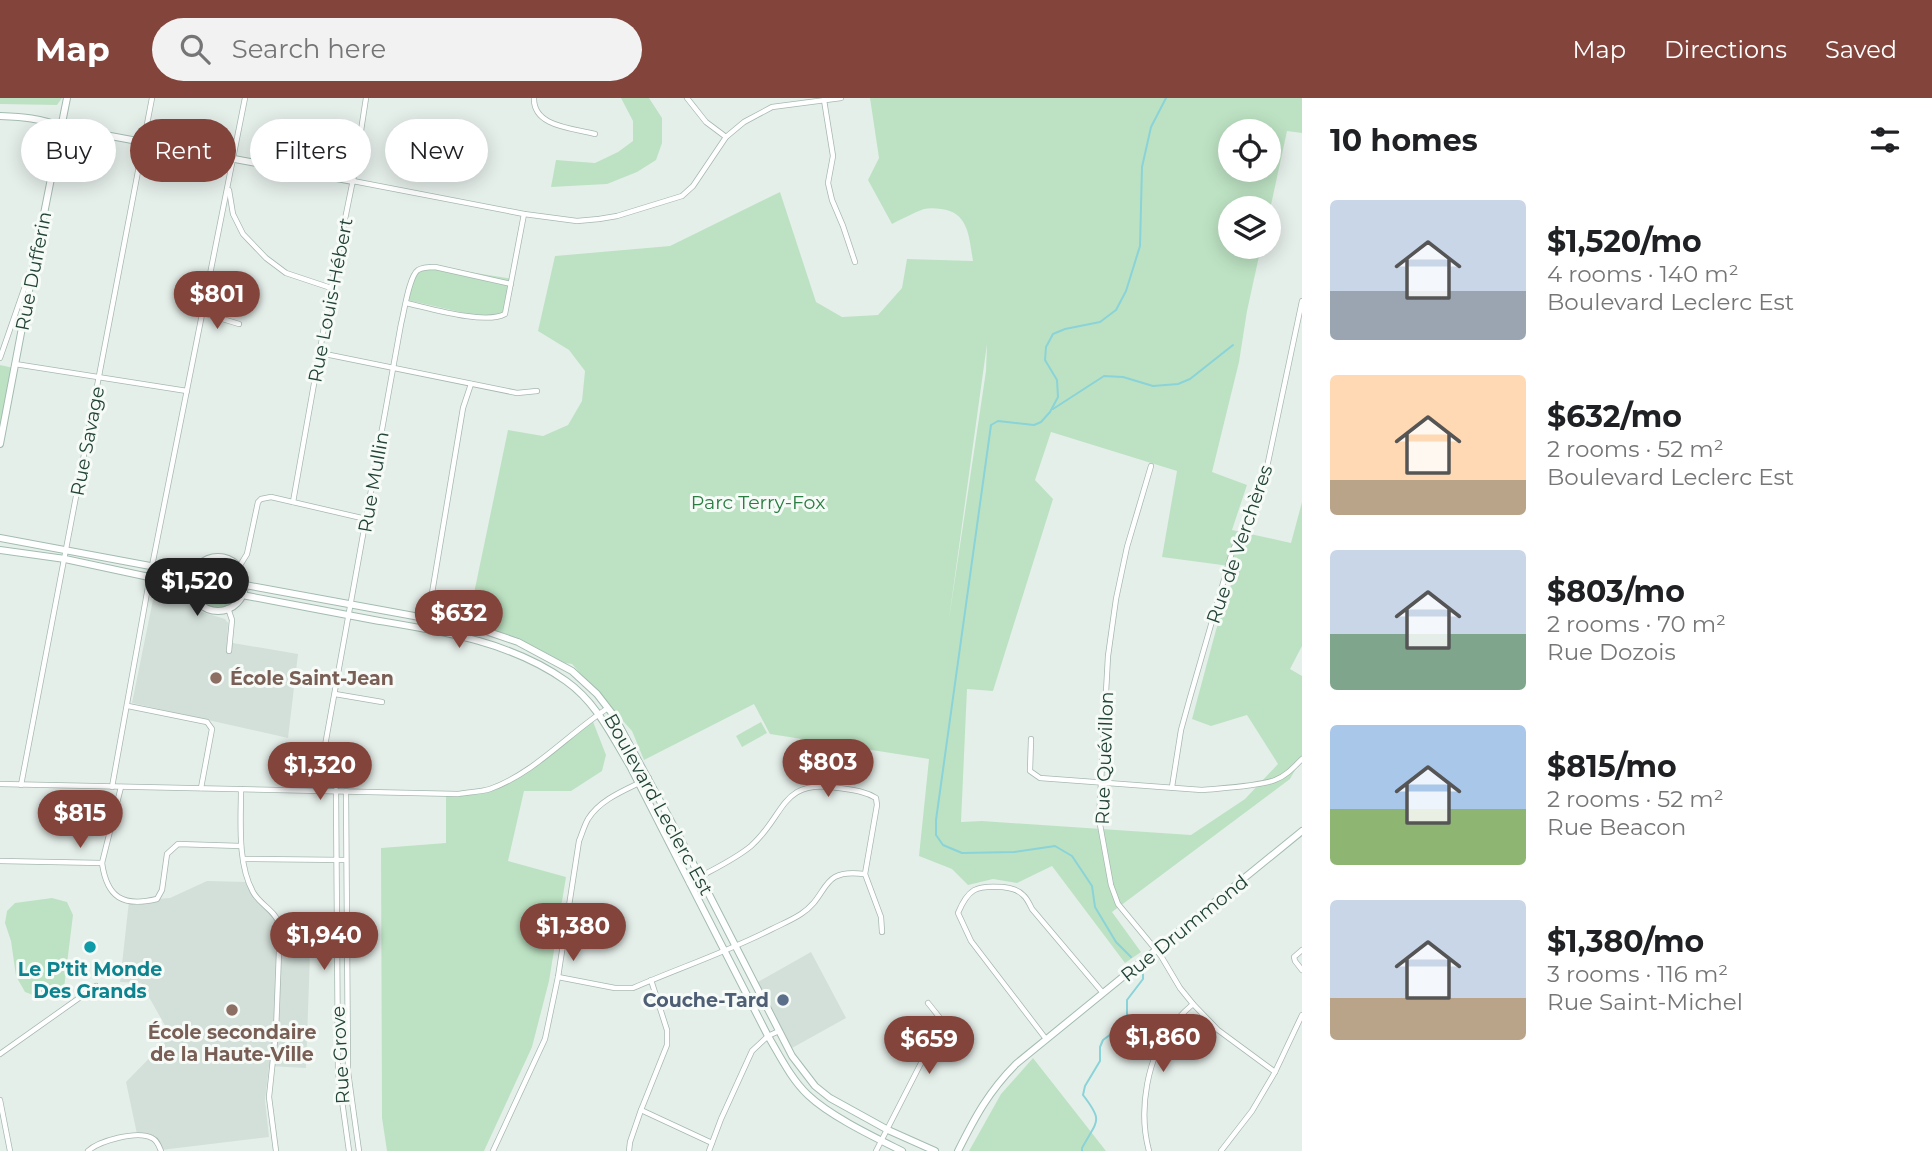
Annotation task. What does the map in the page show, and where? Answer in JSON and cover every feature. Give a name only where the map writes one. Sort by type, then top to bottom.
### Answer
[{"type":"street","name":"Rue Dufferin","points":[[64,119],[68,98]]},
{"type":"street","name":"Rue Savage","points":[[149,119],[152,98]]},
{"type":"street","points":[[236,143],[245,98]]},
{"type":"street","name":"Rue Louis-Hébert","points":[[363,119],[366,98]]},
{"type":"street","points":[[534,98],[539,117],[595,134]]},
{"type":"street","points":[[687,98],[706,122],[726,137]]},
{"type":"street","points":[[768,98],[772,107]]},
{"type":"street","points":[[358,182],[524,214],[577,221],[617,216],[682,196],[693,186],[726,137],[744,122],[772,107],[841,98]]},
{"type":"street","points":[[824,100],[833,156],[828,183],[855,262]]},
{"type":"street","points":[[0,116],[37,119]]},
{"type":"street","name":"Rue Dufferin","points":[[0,444],[51,182]]},
{"type":"street","name":"Rue Savage","points":[[22,785],[137,182]]},
{"type":"street","points":[[112,787],[150,576],[229,182]]},
{"type":"street","name":"Rue Louis-Hébert","points":[[293,502],[353,182]]},
{"type":"street","points":[[229,185],[233,214],[243,234],[266,258],[286,273],[331,288]]},
{"type":"street","points":[[406,303],[458,314],[498,318],[505,314],[524,214]]},
{"type":"street","points":[[0,357],[35,258]]},
{"type":"street","name":"Rue Mullin","points":[[317,790],[406,303],[414,274],[425,267],[435,267],[511,284]]},
{"type":"street","name":"Rue de Verchères","points":[[1172,787],[1181,730],[1232,552],[1263,486],[1302,301]]},
{"type":"street","points":[[203,313],[239,324]]},
{"type":"street","points":[[320,353],[517,393],[537,391]]},
{"type":"street","points":[[15,364],[187,391]]},
{"type":"street","points":[[426,629],[463,408],[471,384]]},
{"type":"street","name":"Rue Quévillon","points":[[1151,466],[1127,547],[1108,656],[1099,819],[1114,895],[1193,1004],[1218,1030],[1275,1072]]},
{"type":"street","points":[[239,567],[247,554],[258,502],[261,499],[271,497],[366,519]]},
{"type":"street","points":[[0,538],[193,574]]},
{"type":"street","points":[[0,550],[65,559],[191,586]]},
{"type":"street","points":[[217,557],[232,561],[239,567],[245,585],[242,595],[234,605],[219,611],[206,608],[196,599],[191,586],[193,574],[201,564],[217,557]]},
{"type":"street","name":"Boulevard Leclerc Est","points":[[245,585],[474,628],[519,642],[572,671],[597,694],[614,716],[649,778],[792,1056],[815,1086],[830,1098],[888,1130],[935,1151]]},
{"type":"street","name":"Boulevard Leclerc Est","points":[[242,595],[474,639],[516,653],[566,681],[589,702],[605,723],[640,783],[724,952],[793,1077],[807,1094],[823,1107],[902,1151]]},
{"type":"street","points":[[228,608],[232,620],[229,651]]},
{"type":"street","points":[[474,628],[474,639]]},
{"type":"street","points":[[334,694],[382,702]]},
{"type":"street","points":[[128,706],[207,722],[212,729],[201,788]]},
{"type":"street","points":[[0,784],[458,794],[488,790],[513,778],[608,708]]},
{"type":"street","points":[[1031,739],[1030,771],[1040,778],[1202,790],[1277,780],[1302,759]]},
{"type":"street","points":[[493,1151],[541,1050],[549,1024],[579,841],[587,820],[597,807],[649,778]]},
{"type":"street","points":[[690,883],[752,845],[788,798],[801,789],[822,785],[868,793],[876,798],[877,805],[864,874],[881,917],[882,932]]},
{"type":"street","points":[[121,787],[102,863],[107,886],[116,897],[129,901],[157,899],[162,890],[167,854],[178,844],[242,846]]},
{"type":"street","points":[[242,789],[242,846],[248,882],[254,895],[277,917],[279,926],[276,1031],[269,1097],[276,1151]]},
{"type":"street","name":"Rue Grove","points":[[336,790],[338,1072],[349,1151]]},
{"type":"street","name":"Rue Grove","points":[[346,791],[348,1072],[359,1151]]},
{"type":"street","name":"Rue Drummond","points":[[958,1151],[984,1101],[999,1081],[1046,1039],[1302,831]]},
{"type":"street","points":[[244,859],[346,860]]},
{"type":"street","points":[[0,861],[102,863]]},
{"type":"street","points":[[558,977],[623,989],[633,988],[736,948],[801,915],[813,905],[828,881],[837,875],[849,872],[864,874]]},
{"type":"street","points":[[1046,1039],[971,940],[958,912],[964,898],[976,887],[1012,888],[1023,895],[1103,993]]},
{"type":"street","points":[[1302,950],[1294,957],[1302,970]]},
{"type":"street","points":[[629,1151],[641,1110],[667,1045],[667,1030],[651,980]]},
{"type":"street","points":[[0,1054],[96,986]]},
{"type":"street","points":[[876,1151],[940,1026],[940,1018],[929,1003]]},
{"type":"street","points":[[1149,1151],[1144,1134],[1144,1116],[1151,1069],[1166,1035],[1193,1004]]},
{"type":"street","points":[[1221,1151],[1252,1111],[1275,1072],[1302,1015]]},
{"type":"street","points":[[709,1151],[752,1051],[768,1036],[779,1031]]},
{"type":"street","points":[[0,1100],[10,1151]]},
{"type":"street","points":[[641,1110],[712,1143]]},
{"type":"street","points":[[88,1151],[96,1144],[137,1134],[151,1137],[161,1151]]},
{"type":"shaded area","name":"École Saint-Jean","points":[[156,585],[184,592],[202,612],[225,619],[228,623],[227,642],[298,654],[288,738],[132,703]]},
{"type":"shaded area","name":"École secondaire de la Haute-Ville","points":[[207,881],[248,882],[254,895],[277,917],[311,925],[306,1068],[269,1066],[265,1100],[269,1137],[161,1150],[157,1142],[137,1134],[126,1082],[171,1036],[141,983],[120,982],[129,901],[170,898]]},
{"type":"shaded area","points":[[811,952],[846,1018],[792,1048],[758,982]]},
{"type":"green space","points":[[0,98],[62,98],[57,105],[0,104]]},
{"type":"green space","points":[[621,98],[649,98],[662,118],[662,143],[656,160],[637,172],[607,184],[551,187],[556,160],[595,163],[633,141],[633,121]]},
{"type":"green space","name":"Parc Terry-Fox","points":[[870,98],[1302,98],[1302,133],[1287,131],[1281,159],[1281,119],[1218,119],[1218,182],[1276,182],[1273,196],[1218,196],[1218,259],[1258,259],[1239,362],[1212,472],[1247,485],[1232,530],[1291,543],[1302,502],[1302,646],[1290,669],[1302,676],[1302,758],[1290,779],[1112,912],[1141,952],[1125,963],[1052,866],[1017,883],[993,879],[968,885],[952,869],[919,856],[929,759],[770,734],[754,704],[644,760],[632,731],[572,664],[565,663],[516,637],[468,622],[508,430],[543,436],[568,425],[582,401],[585,371],[569,350],[538,331],[555,256],[670,246],[780,192],[816,302],[842,317],[878,315],[902,288],[907,259],[973,261],[966,228],[957,215],[937,208],[924,209],[892,224],[868,180],[879,158]],"holes":[[[987,344],[986,371],[949,619]],[[1051,432],[1177,471],[1162,557],[1237,567],[1216,630],[1192,719],[1211,726],[1247,715],[1278,764],[1245,799],[1191,835],[982,821],[961,822],[967,689],[993,691],[1053,499],[1035,480]]]},
{"type":"green space","points":[[421,266],[513,279],[501,319],[407,300],[411,275]]},
{"type":"green space","points":[[0,365],[14,368],[0,440]]},
{"type":"green space","points":[[218,557],[237,565],[245,584],[237,603],[218,611],[199,603],[191,584],[199,565]]},
{"type":"green space","points":[[592,719],[606,755],[602,771],[571,791],[524,791],[508,861],[566,877],[549,981],[532,1047],[484,1151],[387,1151],[382,1118],[381,848],[446,843],[446,794],[488,790],[513,778]]},
{"type":"green space","points":[[761,722],[767,733],[742,747],[736,736]]},
{"type":"green space","points":[[52,898],[67,902],[73,915],[64,988],[56,995],[33,995],[25,992],[16,976],[11,941],[5,923],[7,911],[15,903]]},
{"type":"green space","points":[[1033,1058],[1106,1151],[969,1151],[1001,1094]]},
{"type":"waterway","points":[[1131,957],[1116,942],[1095,907],[1092,886],[1072,856],[1055,846],[1014,852],[962,853],[943,845],[936,835],[936,820],[991,425],[998,421],[1034,425],[1041,422],[1058,397],[1057,380],[1045,360],[1046,347],[1053,334],[1100,322],[1116,310],[1126,291],[1140,246],[1142,167],[1151,127],[1166,98]]},
{"type":"waterway","points":[[1053,409],[1104,376],[1123,377],[1153,386],[1178,384],[1190,379],[1233,345]]},
{"type":"waterway","points":[[1082,1151],[1096,1121],[1094,1111],[1083,1095],[1085,1086],[1100,1061],[1103,1040],[1122,1026],[1127,1016],[1127,1000],[1143,979],[1143,974]]},
{"type":"place","name":"École Saint-Jean","points":[[216,678]]},
{"type":"place","name":"Le P’tit Monde Des Grands","points":[[90,947]]},
{"type":"place","name":"Couche-Tard","points":[[783,1000]]},
{"type":"place","name":"École secondaire de la Haute-Ville","points":[[232,1010]]}]
